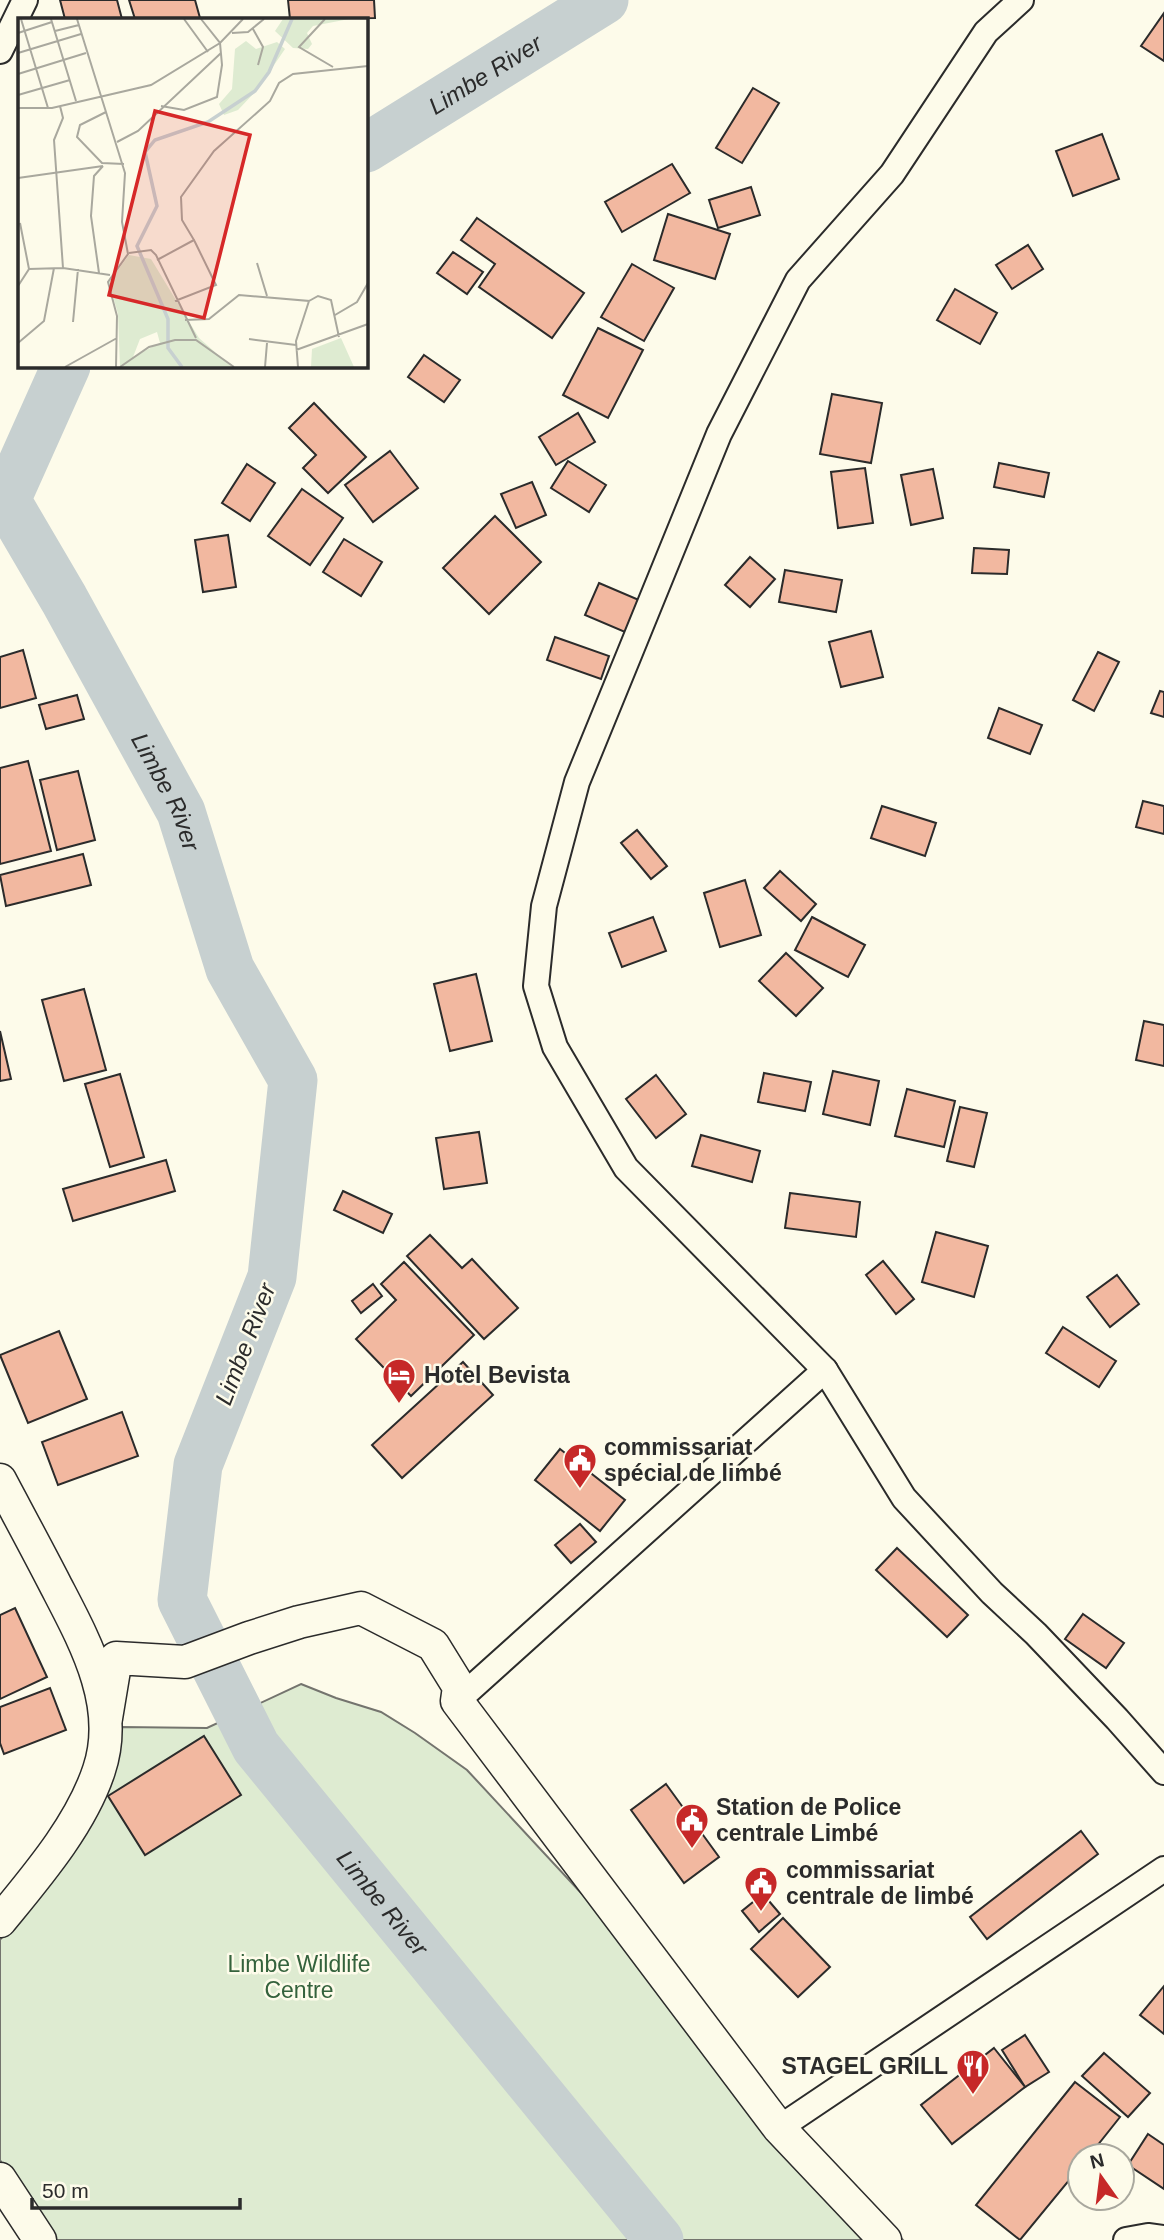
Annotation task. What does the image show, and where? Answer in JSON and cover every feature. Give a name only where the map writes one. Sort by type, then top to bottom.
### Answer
[{"type":"street","points":[[0,51],[25,0]]},
{"type":"street","points":[[1021,0],[986,32],[892,174],[798,280],[719,435],[577,782],[544,906],[536,986],[555,1046],[626,1168],[825,1370],[904,1498],[992,1593],[1036,1634],[1164,1772]]},
{"type":"street","points":[[457,1701],[825,1370]]},
{"type":"street","points":[[0,1480],[84,1641],[100,1686],[106,1718]]},
{"type":"street","points":[[0,1921],[79,1816],[99,1770],[106,1742],[106,1718],[116,1658],[185,1662],[299,1622],[360,1608],[433,1646],[459,1687],[457,1701],[779,2129],[885,2240]]},
{"type":"street","points":[[779,2129],[1164,1869]]},
{"type":"street","points":[[0,2179],[40,2240]]},
{"type":"street","points":[[1126,2240],[1148,2236],[1164,2238]]},
{"type":"green space","name":"Limbe Wildlife Centre","points":[[301,1684],[381,1712],[467,1770],[903,2240],[51,2240],[0,2160],[0,1940],[20,1915],[117,1747],[122,1727],[207,1728]]},
{"type":"building","points":[[60,0],[117,0],[122,18],[65,18]]},
{"type":"building","points":[[129,0],[195,0],[200,18],[135,18]]},
{"type":"building","points":[[288,0],[374,0],[375,18],[290,18]]},
{"type":"building","points":[[1164,13],[1164,61],[1141,46]]},
{"type":"building","points":[[753,88],[779,103],[742,163],[716,148]]},
{"type":"building","points":[[1102,134],[1119,179],[1073,196],[1056,151]]},
{"type":"building","points":[[672,164],[690,193],[622,232],[605,202]]},
{"type":"building","points":[[751,187],[760,215],[718,228],[709,200]]},
{"type":"building","points":[[668,214],[730,234],[715,279],[654,260]]},
{"type":"building","points":[[477,218],[584,293],[552,338],[479,287],[495,264],[461,240]]},
{"type":"building","points":[[1028,245],[1043,269],[1012,289],[996,265]]},
{"type":"building","points":[[453,252],[483,272],[467,294],[437,273]]},
{"type":"building","points":[[632,264],[674,288],[644,341],[601,317]]},
{"type":"building","points":[[955,289],[997,313],[980,344],[937,320]]},
{"type":"building","points":[[598,328],[643,350],[608,418],[563,395]]},
{"type":"building","points":[[424,355],[460,380],[444,402],[408,377]]},
{"type":"building","points":[[832,394],[882,403],[871,463],[820,454]]},
{"type":"building","points":[[314,403],[366,457],[328,493],[303,468],[316,455],[289,428]]},
{"type":"building","points":[[578,413],[595,442],[556,465],[539,437]]},
{"type":"building","points":[[390,451],[418,488],[373,522],[345,485]]},
{"type":"building","points":[[568,461],[606,485],[589,512],[551,488]]},
{"type":"building","points":[[999,463],[1049,473],[1044,497],[994,487]]},
{"type":"building","points":[[247,464],[275,483],[250,521],[222,503]]},
{"type":"building","points":[[865,468],[873,523],[838,528],[831,472]]},
{"type":"building","points":[[933,469],[943,518],[911,525],[901,475]]},
{"type":"building","points":[[532,482],[546,515],[516,528],[501,494]]},
{"type":"building","points":[[302,489],[343,518],[310,565],[268,536]]},
{"type":"building","points":[[495,516],[541,562],[489,614],[443,568]]},
{"type":"building","points":[[228,535],[236,587],[203,592],[195,540]]},
{"type":"building","points":[[344,539],[382,562],[361,596],[323,572]]},
{"type":"building","points":[[974,548],[1009,550],[1007,574],[972,573]]},
{"type":"building","points":[[750,557],[775,579],[750,607],[725,585]]},
{"type":"building","points":[[785,570],[842,580],[836,612],[779,602]]},
{"type":"building","points":[[599,583],[646,603],[632,635],[585,615]]},
{"type":"building","points":[[871,631],[883,677],[841,687],[829,642]]},
{"type":"building","points":[[555,637],[609,656],[601,679],[547,660]]},
{"type":"building","points":[[23,650],[36,698],[0,708],[0,657]]},
{"type":"building","points":[[1098,652],[1119,662],[1094,711],[1073,700]]},
{"type":"building","points":[[1160,691],[1164,692],[1164,717],[1151,713]]},
{"type":"building","points":[[77,695],[84,719],[46,729],[39,705]]},
{"type":"building","points":[[999,708],[1042,725],[1030,754],[988,738]]},
{"type":"building","points":[[28,761],[51,851],[0,864],[0,768]]},
{"type":"building","points":[[78,771],[95,840],[57,850],[40,780]]},
{"type":"building","points":[[1143,801],[1164,806],[1164,834],[1136,827]]},
{"type":"building","points":[[882,806],[936,823],[925,856],[871,838]]},
{"type":"building","points":[[637,830],[667,866],[651,879],[621,843]]},
{"type":"building","points":[[83,854],[91,885],[6,906],[0,875]]},
{"type":"building","points":[[780,871],[816,904],[801,921],[764,888]]},
{"type":"building","points":[[745,880],[761,935],[720,947],[704,893]]},
{"type":"building","points":[[653,917],[666,951],[622,967],[609,933]]},
{"type":"building","points":[[812,917],[865,945],[848,977],[795,950]]},
{"type":"building","points":[[786,953],[823,988],[796,1016],[759,981]]},
{"type":"building","points":[[476,974],[492,1041],[450,1051],[434,984]]},
{"type":"building","points":[[84,989],[106,1070],[64,1081],[42,1000]]},
{"type":"building","points":[[1144,1021],[1164,1025],[1164,1066],[1136,1060]]},
{"type":"building","points":[[0,1031],[11,1079],[0,1081]]},
{"type":"building","points":[[833,1071],[879,1081],[870,1125],[823,1114]]},
{"type":"building","points":[[764,1073],[811,1082],[805,1111],[758,1102]]},
{"type":"building","points":[[120,1074],[144,1157],[110,1167],[85,1084]]},
{"type":"building","points":[[656,1075],[686,1114],[656,1138],[626,1099]]},
{"type":"building","points":[[907,1089],[955,1101],[944,1147],[895,1136]]},
{"type":"building","points":[[960,1107],[987,1113],[974,1167],[947,1161]]},
{"type":"building","points":[[479,1132],[487,1183],[444,1189],[436,1138]]},
{"type":"building","points":[[701,1135],[760,1151],[752,1182],[692,1166]]},
{"type":"building","points":[[166,1160],[175,1191],[73,1221],[63,1189]]},
{"type":"building","points":[[343,1191],[392,1214],[383,1233],[334,1210]]},
{"type":"building","points":[[790,1193],[860,1202],[856,1237],[785,1228]]},
{"type":"building","points":[[936,1232],[988,1246],[974,1297],[922,1282]]},
{"type":"building","points":[[430,1235],[462,1268],[472,1259],[518,1308],[484,1339],[407,1256]]},
{"type":"building","points":[[883,1261],[914,1299],[896,1314],[866,1275]]},
{"type":"building","points":[[404,1262],[474,1335],[411,1396],[356,1339],[396,1300],[381,1284]]},
{"type":"building","points":[[1117,1275],[1139,1304],[1110,1327],[1087,1297]]},
{"type":"building","points":[[373,1284],[382,1296],[361,1313],[352,1301]]},
{"type":"building","points":[[1063,1327],[1116,1361],[1099,1387],[1046,1353]]},
{"type":"building","points":[[59,1331],[87,1399],[28,1423],[0,1355]]},
{"type":"building","points":[[463,1362],[493,1395],[402,1478],[372,1445]]},
{"type":"building","points":[[122,1412],[138,1456],[58,1485],[42,1442]]},
{"type":"building","name":"commissariat spécial de limbé","points":[[560,1449],[625,1500],[600,1531],[535,1480]]},
{"type":"building","points":[[580,1524],[596,1542],[571,1563],[555,1545]]},
{"type":"building","points":[[897,1548],[968,1615],[947,1637],[876,1570]]},
{"type":"building","points":[[15,1608],[47,1677],[0,1699],[0,1615]]},
{"type":"building","points":[[1083,1614],[1124,1643],[1106,1668],[1065,1639]]},
{"type":"building","points":[[50,1688],[66,1730],[4,1754],[0,1743],[0,1707]]},
{"type":"building","points":[[204,1736],[241,1795],[145,1855],[108,1796]]},
{"type":"building","points":[[666,1784],[719,1857],[684,1883],[631,1810]]},
{"type":"building","points":[[1081,1831],[1098,1854],[987,1939],[970,1917]]},
{"type":"building","name":"commissariat centrale de limbé","points":[[763,1894],[780,1914],[759,1932],[742,1911]]},
{"type":"building","points":[[783,1918],[830,1967],[798,1997],[751,1949]]},
{"type":"building","points":[[1164,1986],[1164,2034],[1140,2015]]},
{"type":"building","points":[[1025,2035],[1049,2072],[1025,2087],[1002,2050]]},
{"type":"building","name":"STAGEL GRILL","points":[[994,2048],[1025,2087],[952,2144],[921,2105]]},
{"type":"building","points":[[1104,2053],[1150,2093],[1128,2117],[1082,2076]]},
{"type":"building","points":[[1075,2082],[1120,2117],[1100,2142],[1066,2142],[1066,2184],[1020,2240],[976,2205]]},
{"type":"building","points":[[1148,2134],[1164,2145],[1164,2189],[1136,2170],[1136,2153]]},
{"type":"waterway","name":"Limbe River","points":[[368,147],[604,0]]},
{"type":"waterway","name":"Limbe River","points":[[65,368],[6,500],[64,599],[181,812],[230,969],[293,1080],[272,1277],[198,1465],[182,1600],[256,1747],[659,2240]]},
{"type":"place","name":"Hotel Bevista","points":[[399,1405]]},
{"type":"place","name":"commissariat spécial de limbé","points":[[580,1490]]},
{"type":"place","name":"Station de Police centrale Limbé","points":[[692,1850]]},
{"type":"place","name":"commissariat centrale de limbé","points":[[761,1913]]},
{"type":"place","name":"STAGEL GRILL","points":[[973,2096]]}]
